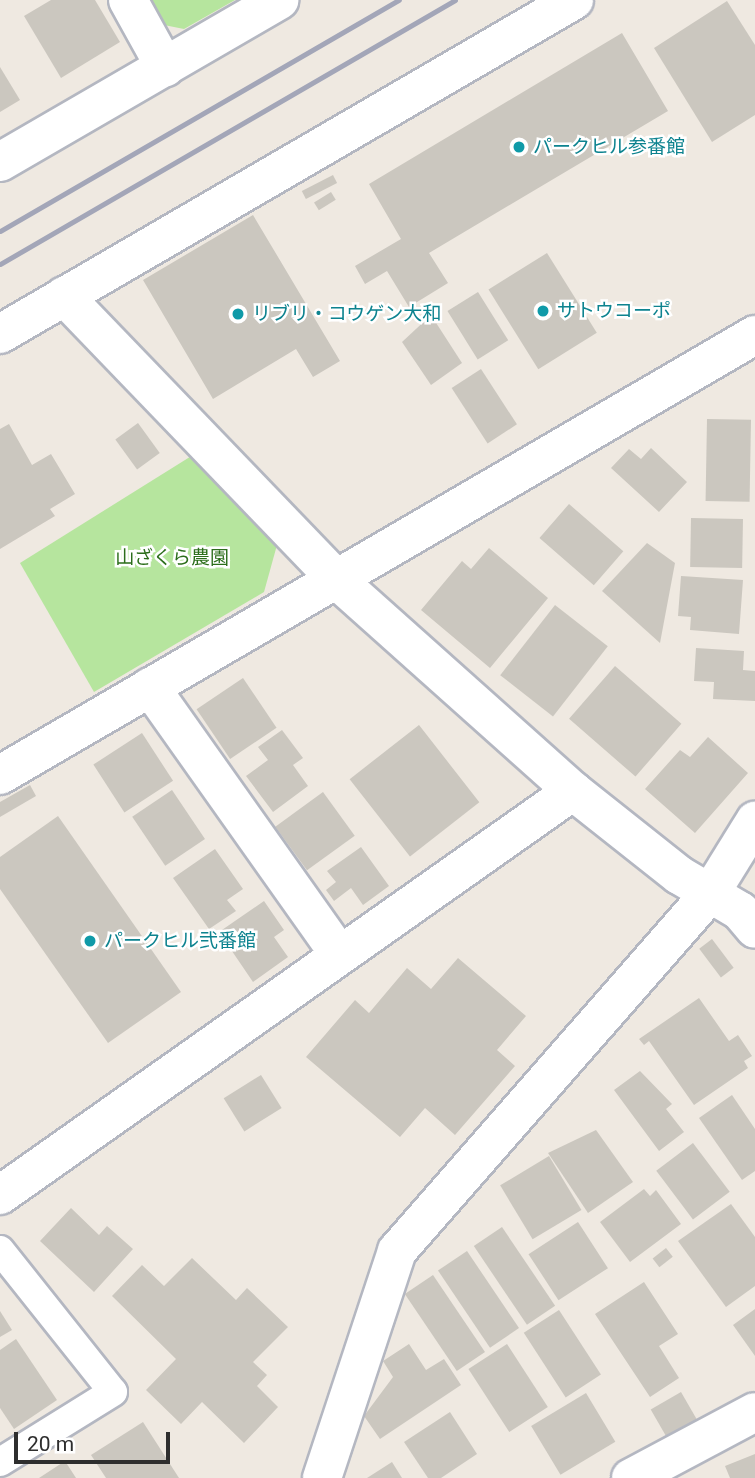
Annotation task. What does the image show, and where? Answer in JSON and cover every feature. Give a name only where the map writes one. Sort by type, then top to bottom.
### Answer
[{"type":"street","points":[[128,0],[165,66]]},
{"type":"street","points":[[0,162],[280,0]]},
{"type":"street","points":[[0,334],[574,0]]},
{"type":"street","points":[[64,296],[337,580],[573,791],[711,892],[755,929]]},
{"type":"street","points":[[0,775],[755,335]]},
{"type":"street","points":[[150,687],[339,954]]},
{"type":"street","points":[[0,1195],[573,791]]},
{"type":"street","points":[[322,1478],[397,1251],[711,892],[755,821]]},
{"type":"street","points":[[631,1478],[755,1412]]},
{"type":"lane","points":[[0,1250],[113,1392],[0,1462]]},
{"type":"green space","points":[[147,0],[235,0],[184,29],[159,24]]},
{"type":"green space","name":"山ざくら農園","points":[[193,455],[277,545],[264,592],[94,692],[20,563]]},
{"type":"building","points":[[51,0],[95,0],[120,42],[61,78],[24,16]]},
{"type":"building","points":[[727,1],[755,45],[755,115],[712,142],[654,48]]},
{"type":"building","name":"パークヒル参番館","points":[[622,33],[668,111],[429,253],[448,283],[409,307],[387,271],[365,284],[355,266],[401,239],[369,184]]},
{"type":"building","points":[[0,67],[20,100],[0,112]]},
{"type":"building","points":[[333,175],[337,183],[306,199],[302,191]]},
{"type":"building","points":[[331,192],[336,200],[319,210],[314,203]]},
{"type":"building","name":"リブリ・コウゲン大和","points":[[253,215],[340,361],[313,377],[296,349],[213,399],[143,280]]},
{"type":"building","name":"サトウコーポ","points":[[547,253],[597,333],[538,369],[488,290]]},
{"type":"building","points":[[478,292],[508,340],[478,359],[447,311]]},
{"type":"building","points":[[431,315],[462,363],[431,385],[402,342]]},
{"type":"building","points":[[481,369],[517,424],[488,443],[452,388]]},
{"type":"building","points":[[707,419],[751,420],[750,502],[706,501]]},
{"type":"building","points":[[138,423],[160,453],[137,469],[115,439]]},
{"type":"building","points":[[9,424],[32,465],[51,454],[75,494],[50,509],[55,516],[0,549],[0,429]]},
{"type":"building","points":[[651,448],[687,482],[659,512],[611,468],[629,449],[641,459]]},
{"type":"building","points":[[569,504],[623,551],[594,585],[539,538]]},
{"type":"building","points":[[691,518],[743,519],[742,568],[690,567]]},
{"type":"building","points":[[647,543],[675,563],[660,643],[602,591]]},
{"type":"building","points":[[489,548],[548,598],[490,668],[421,610],[462,561],[471,569]]},
{"type":"building","points":[[681,576],[743,580],[739,634],[690,630],[691,617],[678,616]]},
{"type":"building","points":[[555,605],[608,646],[553,716],[500,675]]},
{"type":"building","points":[[696,648],[744,651],[743,670],[755,671],[755,701],[713,699],[714,682],[694,681]]},
{"type":"building","points":[[615,666],[681,724],[635,777],[569,719]]},
{"type":"building","points":[[243,678],[277,728],[230,759],[197,709]]},
{"type":"building","points":[[419,725],[479,802],[410,856],[350,779]]},
{"type":"building","points":[[282,730],[303,758],[293,765],[308,786],[273,812],[246,776],[268,760],[258,747]]},
{"type":"building","points":[[142,733],[173,781],[124,812],[93,765]]},
{"type":"building","points":[[708,737],[748,773],[695,833],[645,789],[680,750],[690,757]]},
{"type":"building","points":[[30,785],[36,796],[0,817],[0,802]]},
{"type":"building","points":[[172,790],[205,839],[165,866],[132,817]]},
{"type":"building","points":[[323,792],[355,836],[307,870],[275,827]]},
{"type":"building","name":"パークヒル弐番館","points":[[58,816],[181,992],[108,1043],[0,889],[0,857]]},
{"type":"building","points":[[361,847],[389,886],[363,905],[351,888],[334,901],[326,890],[336,882],[327,871]]},
{"type":"building","points":[[215,849],[243,889],[227,900],[236,911],[209,929],[173,878]]},
{"type":"building","points":[[264,901],[284,930],[274,937],[288,957],[253,982],[219,932]]},
{"type":"building","points":[[712,939],[734,968],[721,977],[699,949]]},
{"type":"building","points":[[458,958],[526,1016],[497,1050],[515,1066],[455,1135],[425,1108],[400,1137],[306,1057],[355,1000],[369,1013],[407,968],[431,989]]},
{"type":"building","points":[[699,998],[729,1041],[738,1035],[752,1056],[744,1061],[748,1068],[694,1105],[649,1041],[644,1045],[639,1039]]},
{"type":"building","points":[[640,1071],[672,1104],[666,1109],[684,1132],[659,1151],[614,1090]]},
{"type":"building","points":[[261,1075],[282,1108],[244,1131],[224,1098]]},
{"type":"building","points":[[732,1095],[755,1129],[755,1171],[742,1180],[699,1118]]},
{"type":"building","points":[[596,1130],[633,1182],[588,1213],[548,1153]]},
{"type":"building","points":[[693,1143],[730,1192],[693,1219],[656,1171]]},
{"type":"building","points":[[549,1156],[581,1210],[533,1239],[500,1185]]},
{"type":"building","points":[[644,1189],[650,1196],[656,1190],[681,1224],[630,1262],[600,1222]]},
{"type":"building","points":[[731,1204],[755,1237],[755,1286],[726,1307],[678,1241]]},
{"type":"building","points":[[71,1208],[99,1235],[107,1226],[133,1249],[94,1292],[40,1241]]},
{"type":"building","points":[[578,1222],[608,1268],[558,1300],[529,1254]]},
{"type":"building","points":[[502,1227],[555,1306],[527,1325],[474,1246]]},
{"type":"building","points":[[666,1248],[673,1257],[659,1267],[653,1258]]},
{"type":"building","points":[[467,1251],[519,1328],[490,1348],[438,1271]]},
{"type":"building","points":[[192,1258],[236,1300],[247,1288],[288,1327],[253,1362],[267,1375],[257,1386],[278,1407],[244,1443],[202,1402],[181,1424],[146,1390],[176,1359],[112,1296],[142,1265],[164,1286]]},
{"type":"building","points":[[433,1275],[485,1352],[457,1371],[405,1294]]},
{"type":"building","points":[[644,1282],[678,1334],[659,1346],[679,1378],[650,1397],[595,1314]]},
{"type":"building","points":[[755,1309],[755,1356],[733,1325]]},
{"type":"building","points":[[559,1310],[601,1375],[566,1397],[524,1333]]},
{"type":"building","points":[[0,1311],[12,1330],[0,1337]]},
{"type":"building","points":[[16,1339],[57,1400],[14,1429],[0,1408],[0,1350]]},
{"type":"building","points":[[409,1344],[426,1370],[444,1359],[461,1385],[380,1439],[364,1416],[393,1377],[383,1361]]},
{"type":"building","points":[[507,1344],[548,1407],[509,1432],[468,1369]]},
{"type":"building","points":[[681,1392],[697,1420],[667,1437],[651,1410]]},
{"type":"building","points":[[586,1393],[615,1442],[560,1475],[531,1426]]},
{"type":"building","points":[[450,1412],[477,1454],[441,1478],[428,1478],[404,1442]]},
{"type":"building","points":[[143,1422],[179,1478],[106,1478],[91,1455]]},
{"type":"building","points":[[755,1454],[755,1478],[730,1478],[725,1466]]},
{"type":"building","points":[[65,1461],[76,1478],[39,1478]]},
{"type":"building","points":[[392,1462],[402,1478],[367,1478]]},
{"type":"railway","points":[[0,231],[399,0]]},
{"type":"railway","points":[[0,264],[455,0]]},
{"type":"place","name":"パークヒル参番館","points":[[519,147]]},
{"type":"place","name":"サトウコーポ","points":[[543,311]]},
{"type":"place","name":"リブリ・コウゲン大和","points":[[238,314]]},
{"type":"place","name":"パークヒル弐番館","points":[[90,941]]}]
